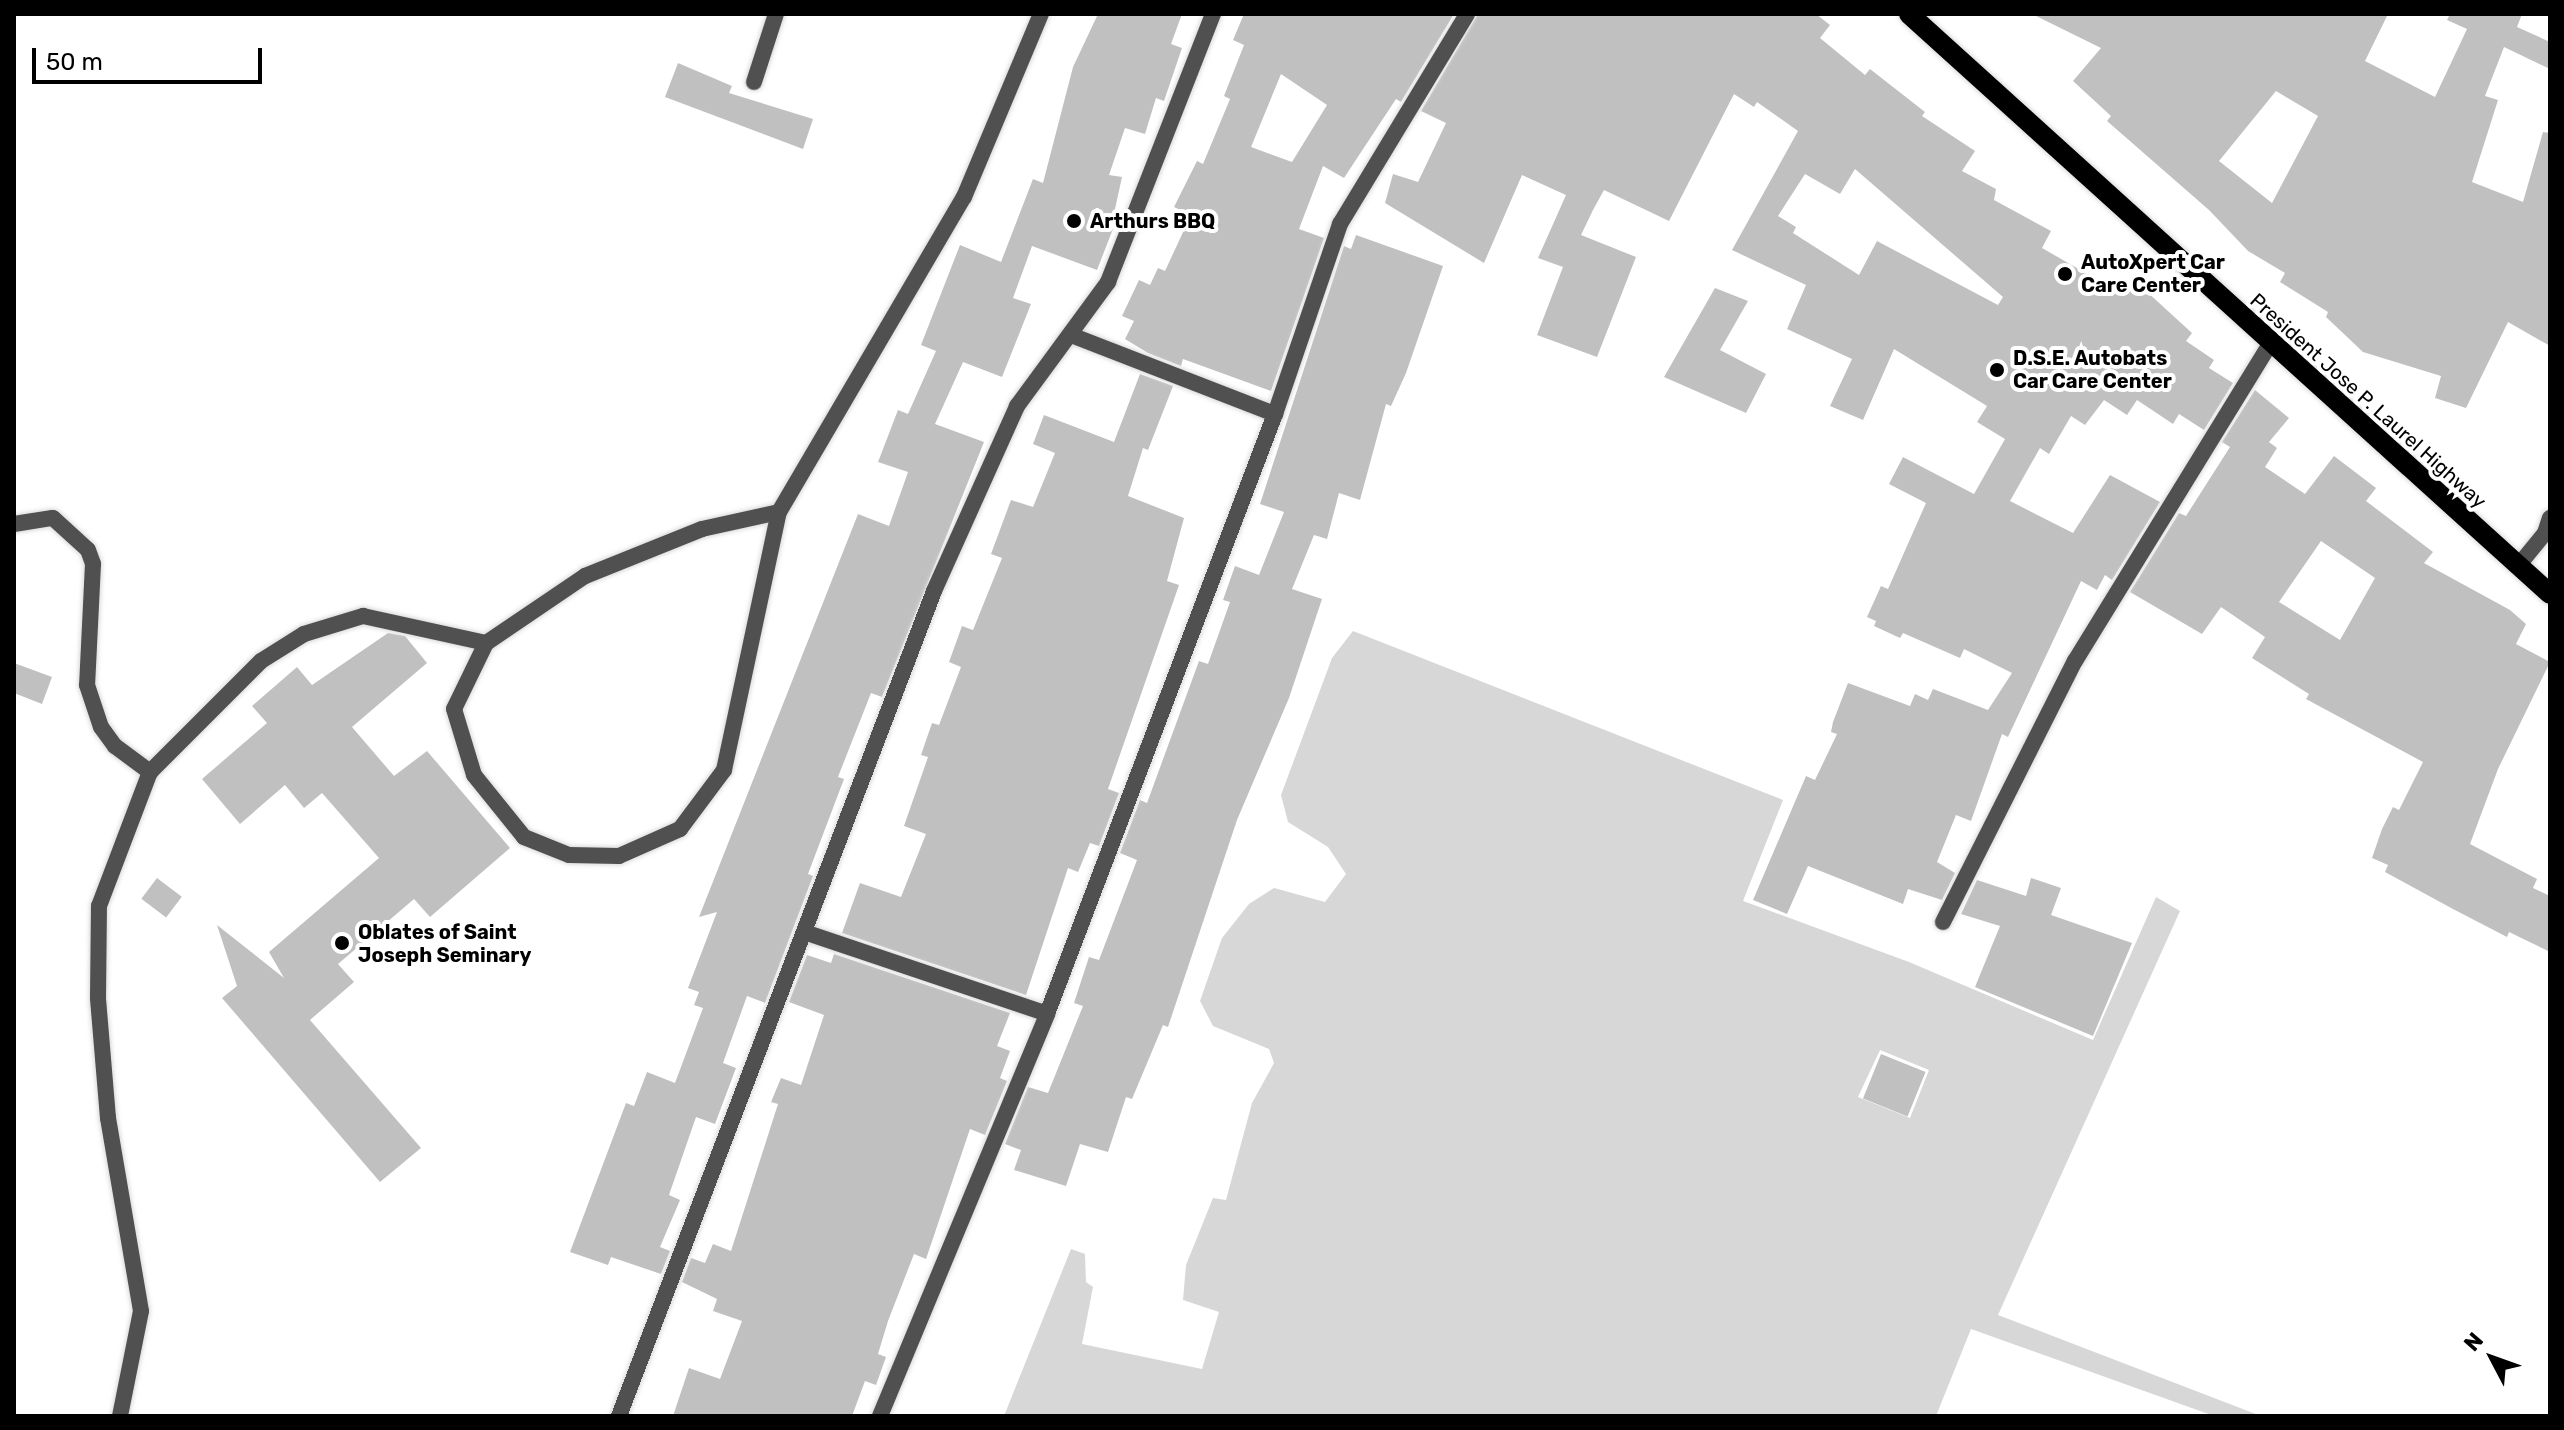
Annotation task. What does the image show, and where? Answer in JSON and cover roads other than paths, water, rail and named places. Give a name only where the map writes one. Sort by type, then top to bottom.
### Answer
[{"type":"main road","name":"President Jose P. Laurel Highway","points":[[1909,14],[2270,344],[2550,594]]},
{"type":"street","points":[[754,82],[776,14]]},
{"type":"street","points":[[779,512],[702,529],[585,576],[486,643],[454,709],[474,775],[524,837],[569,855],[619,856],[680,829],[724,770],[779,512],[964,197],[1041,14]]},
{"type":"street","points":[[619,1416],[807,933],[934,591],[1017,406],[1108,282],[1213,14]]},
{"type":"street","points":[[880,1416],[1047,1014],[1275,414],[1340,224],[1467,14]]},
{"type":"street","points":[[1071,335],[1275,414]]},
{"type":"street","points":[[1943,922],[2075,661],[2270,344]]},
{"type":"street","points":[[14,524],[53,518],[88,550],[93,564],[87,685],[101,727],[115,746],[150,772]]},
{"type":"street","points":[[2518,566],[2545,533],[2550,518]]},
{"type":"street","points":[[120,1416],[141,1311],[108,1118],[98,998],[99,906],[150,772],[261,661],[304,634],[363,616],[486,643]]},
{"type":"street","points":[[807,933],[1047,1014]]},
{"type":"place","name":"Arthurs BBQ","points":[[1074,221]]},
{"type":"place","name":"AutoXpert Car Care Center","points":[[2065,274]]},
{"type":"place","name":"D.S.E. Autobats Car Care Center","points":[[1997,370]]},
{"type":"place","name":"Oblates of Saint Joseph Seminary","points":[[342,943]]}]
